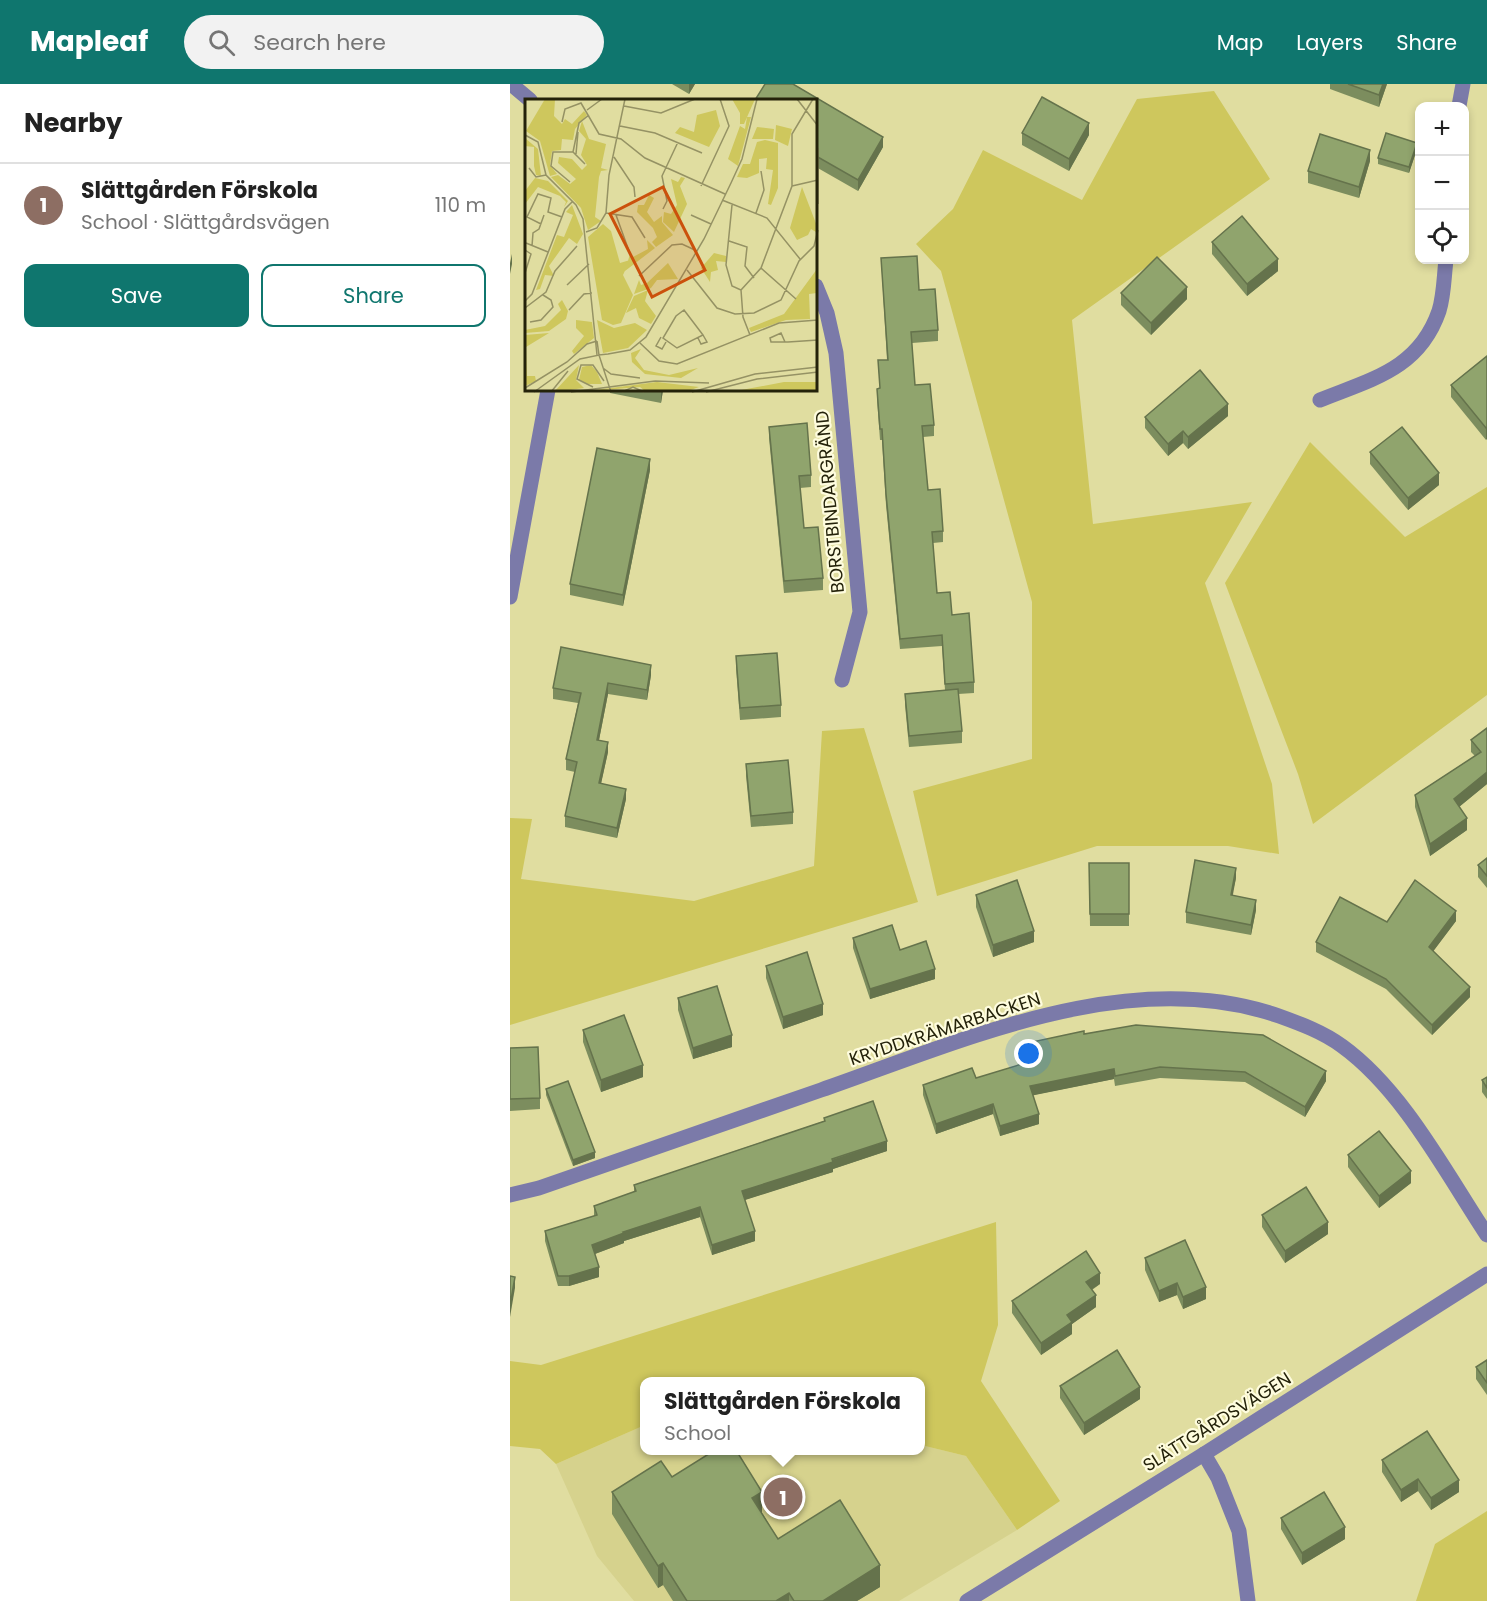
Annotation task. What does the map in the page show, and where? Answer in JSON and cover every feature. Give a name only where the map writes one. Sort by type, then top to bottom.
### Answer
[{"type":"street","points":[[511,84],[529,99]]},
{"type":"street","points":[[1460,102],[1463,84]]},
{"type":"street","points":[[1320,400],[1390,372],[1413,354],[1428,334],[1440,310],[1446,264]]},
{"type":"street","name":"BORSTBINDARGRÄND","points":[[818,291],[827,313],[836,353],[860,612],[842,680]]},
{"type":"street","points":[[510,597],[548,392]]},
{"type":"street","name":"KRYDDKRÄMARBACKEN","points":[[510,1195],[539,1188],[1000,1027],[1081,1008],[1150,999],[1185,999],[1230,1003],[1272,1013],[1318,1031],[1342,1046],[1360,1061],[1398,1102],[1487,1235]]},
{"type":"street","name":"SLÄTTGÅRDSVÄGEN","points":[[967,1601],[1487,1274]]},
{"type":"street","points":[[1204,1454],[1218,1478],[1239,1531],[1248,1601]]},
{"type":"shaded area","points":[[1214,91],[1270,179],[1072,320],[1093,524],[1252,502],[1205,583],[1272,784],[1279,854],[1228,846],[1097,846],[937,896],[913,791],[1032,759],[1032,602],[941,271],[916,244],[953,209],[983,150],[1082,200],[1137,99]]},
{"type":"shaded area","points":[[1310,442],[1405,537],[1487,487],[1487,695],[1313,824],[1298,774],[1225,583]]},
{"type":"shaded area","points":[[864,728],[918,902],[510,1025],[510,818],[532,819],[521,879],[694,901],[814,866],[822,731]]},
{"type":"shaded area","points":[[996,1222],[998,1325],[981,1381],[1060,1501],[1017,1530],[966,1456],[925,1446],[925,1377],[640,1377],[640,1427],[556,1464],[540,1449],[510,1446],[510,1361],[541,1365]]},
{"type":"shaded area","points":[[640,1427],[640,1455],[925,1455],[925,1446],[966,1456],[1017,1530],[899,1601],[634,1601],[597,1556],[556,1464]]},
{"type":"shaded area","points":[[1487,1511],[1487,1601],[1416,1601],[1435,1544]]},
{"type":"building","points":[[765,84],[793,84],[883,137],[858,180],[818,157],[818,99],[756,99]]},
{"type":"building","points":[[1348,84],[1383,84],[1379,95]]},
{"type":"building","points":[[1042,97],[1089,123],[1069,159],[1022,133]]},
{"type":"building","points":[[1386,133],[1415,142],[1409,167],[1378,158]]},
{"type":"building","points":[[1320,134],[1370,150],[1359,187],[1308,171]]},
{"type":"building","points":[[1242,216],[1278,259],[1247,284],[1212,242]]},
{"type":"building","points":[[917,256],[919,290],[935,289],[938,330],[911,332],[915,385],[930,384],[934,425],[922,426],[928,490],[940,489],[943,531],[932,532],[937,593],[950,592],[952,615],[969,613],[974,682],[945,684],[942,635],[900,639],[877,389],[880,388],[878,360],[888,360],[881,258]]},
{"type":"building","points":[[1157,257],[1187,287],[1151,323],[1121,293]]},
{"type":"building","points":[[1487,356],[1487,427],[1486,428],[1451,385]]},
{"type":"building","points":[[1200,370],[1228,404],[1188,437],[1183,431],[1168,444],[1145,417]]},
{"type":"building","points":[[807,423],[811,475],[799,476],[804,528],[818,527],[823,578],[784,581],[769,427]]},
{"type":"building","points":[[1402,427],[1439,473],[1408,498],[1370,452]]},
{"type":"building","points":[[597,448],[650,459],[623,595],[570,584]]},
{"type":"building","points":[[561,647],[651,665],[647,690],[608,683],[597,740],[608,742],[599,783],[626,789],[617,828],[565,816],[577,762],[566,759],[581,693],[553,688]]},
{"type":"building","points":[[777,653],[781,705],[740,708],[736,656]]},
{"type":"building","points":[[958,689],[962,731],[909,736],[905,694]]},
{"type":"building","points":[[1487,728],[1487,772],[1454,799],[1467,818],[1430,844],[1415,795],[1481,752],[1471,740]]},
{"type":"building","points":[[788,760],[793,812],[751,816],[746,764]]},
{"type":"building","points":[[1487,858],[1487,876],[1478,865]]},
{"type":"building","points":[[1195,860],[1236,868],[1231,895],[1256,900],[1251,925],[1186,912]]},
{"type":"building","points":[[1089,863],[1129,863],[1129,914],[1090,914]]},
{"type":"building","points":[[1017,880],[1034,931],[993,945],[976,895]]},
{"type":"building","points":[[1415,880],[1456,911],[1429,947],[1470,987],[1432,1025],[1386,979],[1316,942],[1340,897],[1387,922]]},
{"type":"building","points":[[892,925],[900,950],[926,941],[935,969],[870,989],[853,938]]},
{"type":"building","points":[[807,952],[823,1004],[783,1017],[766,966]]},
{"type":"building","points":[[717,986],[732,1035],[693,1048],[678,998]]},
{"type":"building","points":[[624,1015],[643,1065],[601,1080],[583,1030]]},
{"type":"building","points":[[1136,1025],[1263,1035],[1326,1071],[1305,1107],[1245,1072],[1160,1067],[1115,1076],[1114,1069],[1030,1086],[1039,1114],[1000,1126],[993,1104],[936,1124],[923,1085],[972,1068],[976,1078],[1035,1060],[1032,1042],[1084,1031],[1084,1034]]},
{"type":"building","points":[[538,1047],[540,1098],[510,1099],[510,1048]]},
{"type":"building","points":[[1487,1077],[1487,1088],[1482,1080]]},
{"type":"building","points":[[568,1081],[595,1152],[573,1160],[546,1089]]},
{"type":"building","points":[[873,1101],[887,1141],[832,1159],[833,1162],[742,1191],[755,1231],[712,1245],[700,1207],[623,1232],[592,1245],[599,1267],[569,1276],[558,1276],[545,1231],[597,1215],[594,1206],[636,1191],[634,1185],[825,1121],[824,1118]]},
{"type":"building","points":[[1379,1131],[1411,1171],[1379,1196],[1348,1155]]},
{"type":"building","points":[[1306,1187],[1328,1222],[1285,1251],[1262,1215]]},
{"type":"building","points":[[1185,1240],[1206,1287],[1183,1297],[1177,1283],[1159,1291],[1145,1258]]},
{"type":"building","points":[[1086,1251],[1100,1273],[1086,1282],[1096,1295],[1067,1315],[1072,1322],[1041,1343],[1012,1301]]},
{"type":"building","points":[[510,1276],[515,1277],[510,1305]]},
{"type":"building","points":[[1117,1350],[1140,1387],[1084,1423],[1060,1386]]},
{"type":"building","points":[[1487,1360],[1487,1383],[1476,1367]]},
{"type":"building","points":[[1427,1431],[1459,1480],[1431,1498],[1418,1479],[1401,1490],[1382,1460]]},
{"type":"building","points":[[707,1455],[739,1455],[762,1492],[752,1498],[778,1539],[840,1500],[880,1565],[823,1601],[794,1601],[789,1593],[776,1601],[687,1601],[663,1563],[658,1566],[612,1492],[661,1461],[672,1477]]},
{"type":"building","points":[[1324,1492],[1345,1527],[1302,1553],[1281,1518]]},
{"type":"place","name":"Slättgården Förskola","points":[[783,1497]]}]
